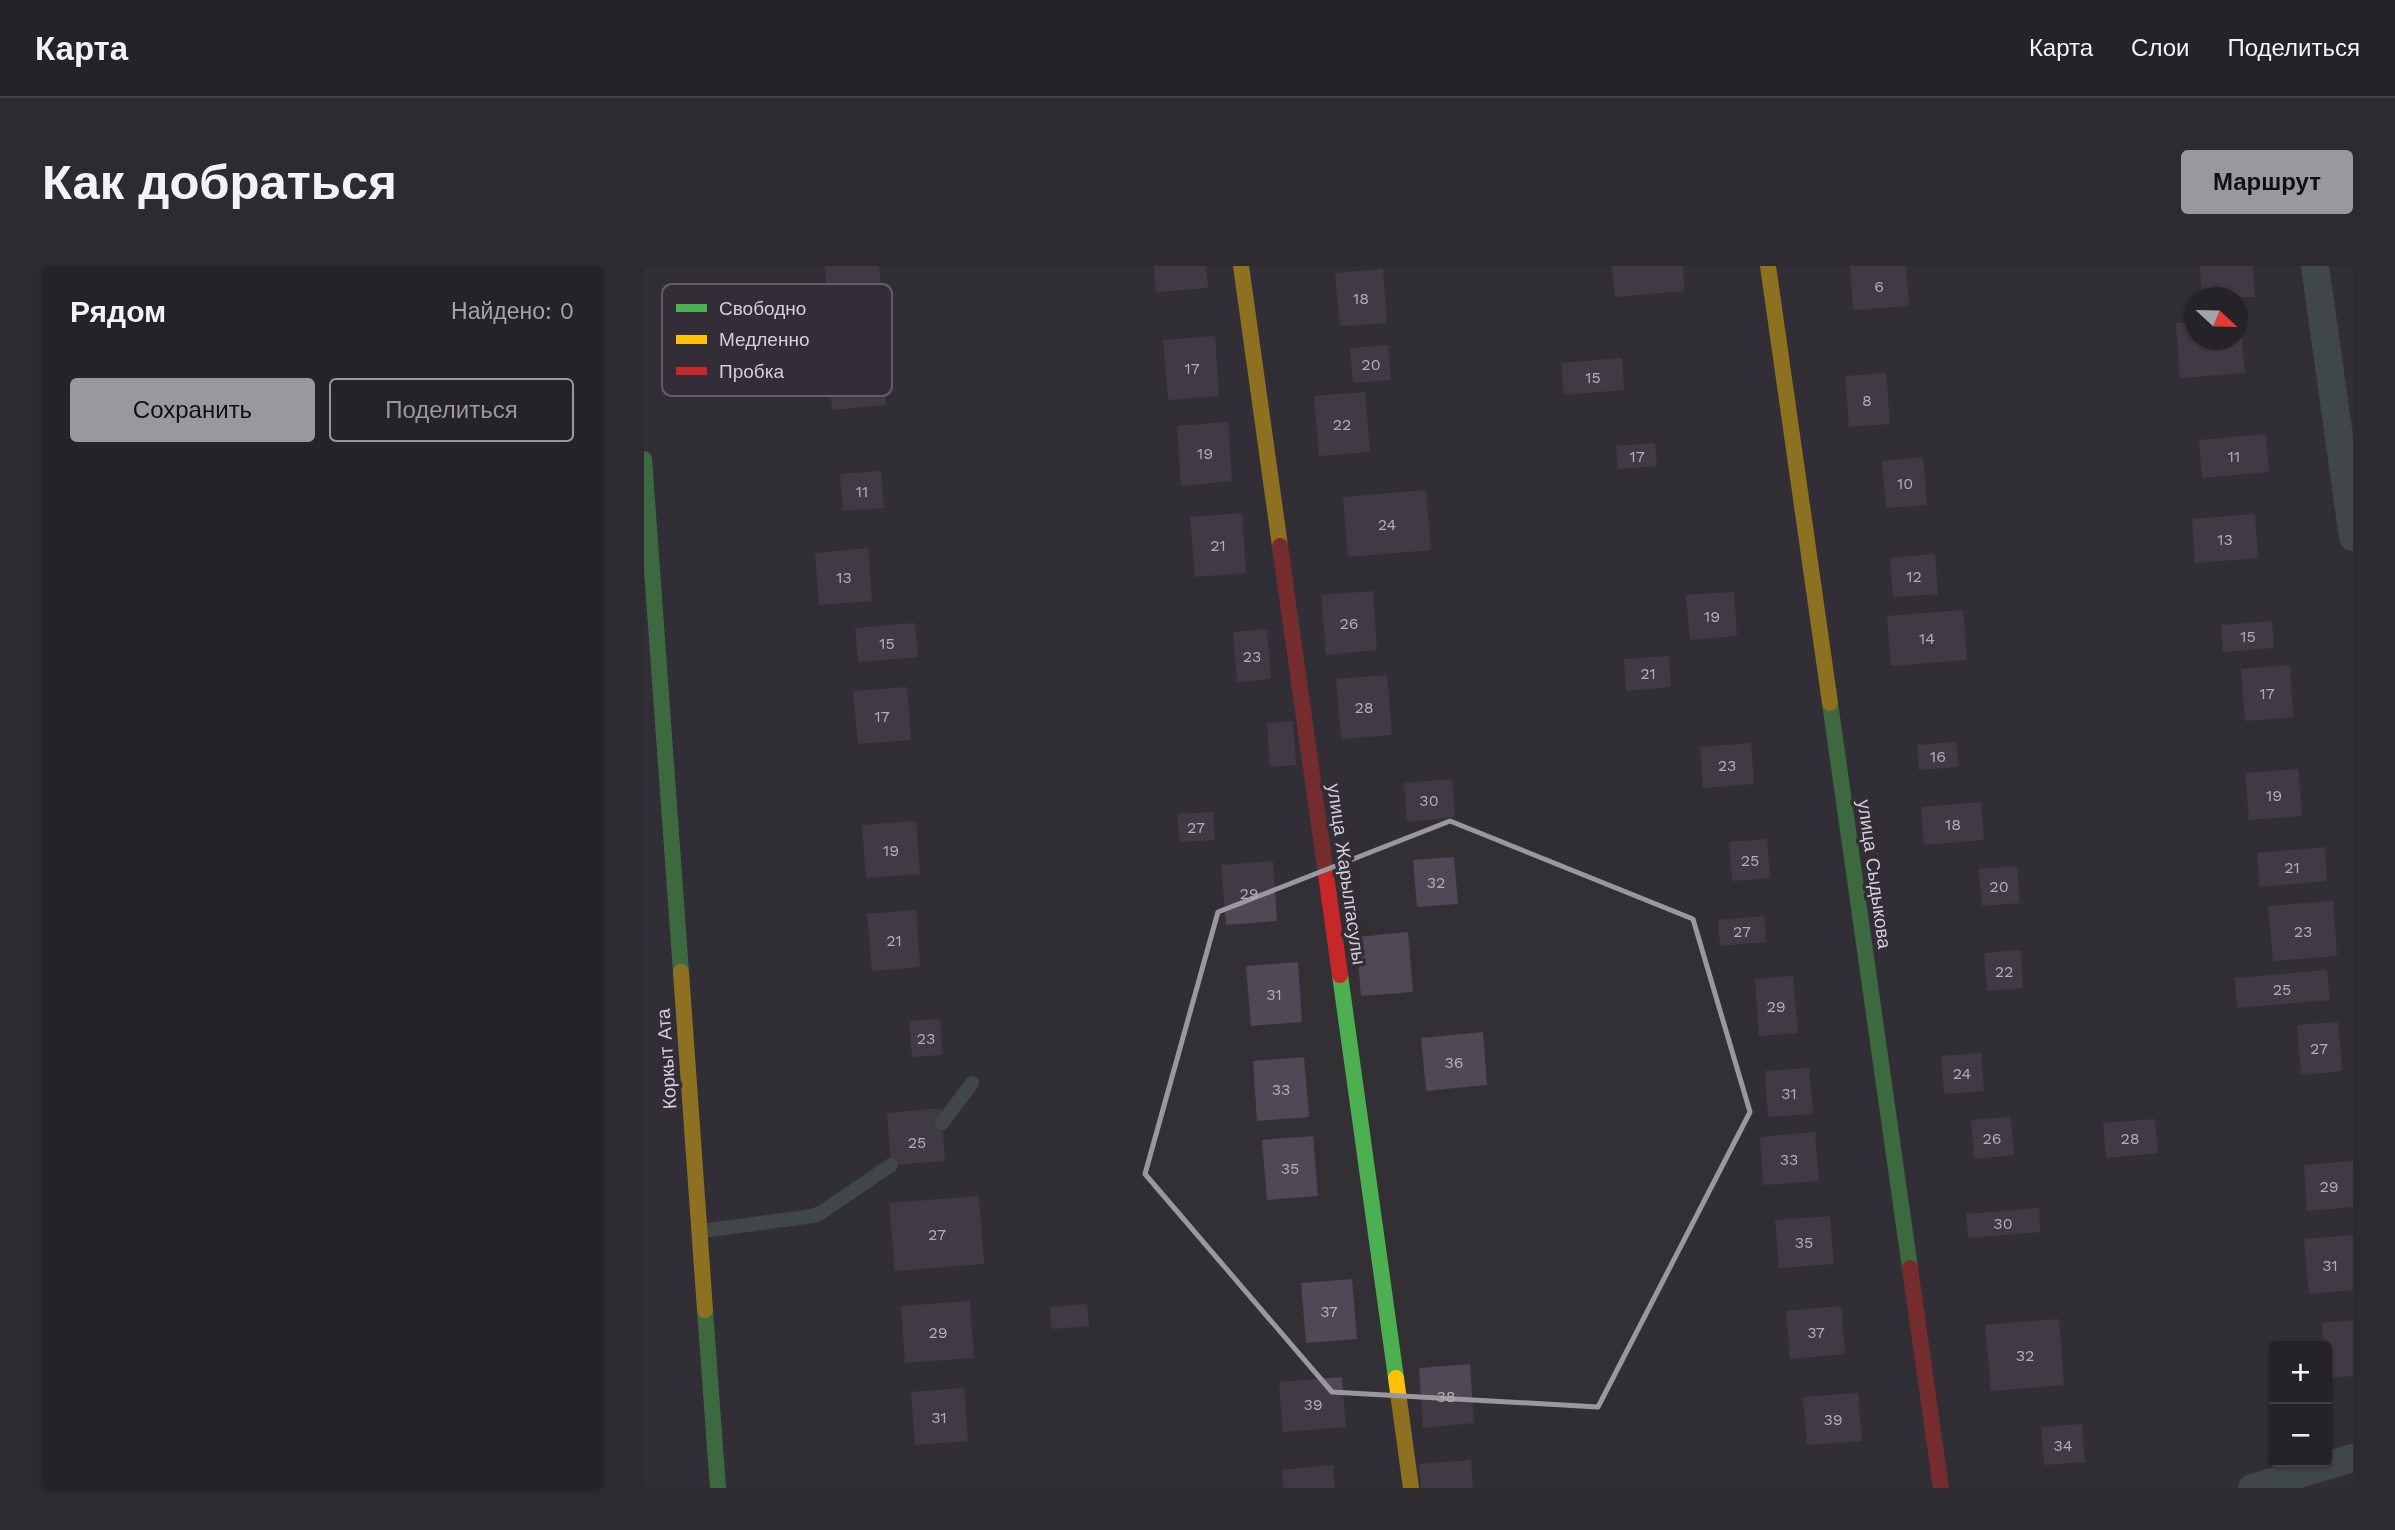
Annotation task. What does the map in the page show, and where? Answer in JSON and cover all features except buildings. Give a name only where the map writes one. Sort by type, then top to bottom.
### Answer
[{"type":"street","name":"улица Жарылгасулы","points":[[1241,266],[1411,1488]]},
{"type":"street","name":"улица Сыдыкова","points":[[1768,266],[1941,1488]]},
{"type":"street","points":[[2315,266],[2352,521]]},
{"type":"street","name":"Коркыт Ата","points":[[644,459],[718,1488]]},
{"type":"street","points":[[2252,1488],[2353,1458]]},
{"type":"lane","points":[[942,1124],[972,1083]]},
{"type":"lane","points":[[700,1231],[813,1216],[891,1165]]},
{"type":"highlighted area","points":[[1450,821],[1693,919],[1750,1112],[1598,1407],[1332,1392],[1145,1174],[1218,912]]},
{"type":"traffic: fast","points":[[644,459],[681,972]]},
{"type":"traffic: fast","points":[[1830,703],[1910,1268]]},
{"type":"traffic: fast","points":[[1340,975],[1396,1378]]},
{"type":"traffic: fast","points":[[705,1310],[718,1488]]},
{"type":"traffic: slow","points":[[1241,266],[1280,546]]},
{"type":"traffic: slow","points":[[1768,266],[1830,703]]},
{"type":"traffic: slow","points":[[681,972],[705,1310]]},
{"type":"traffic: slow","points":[[1396,1378],[1411,1488]]},
{"type":"traffic: jam","points":[[1280,546],[1340,975]]},
{"type":"traffic: jam","points":[[1910,1268],[1941,1488]]}]
